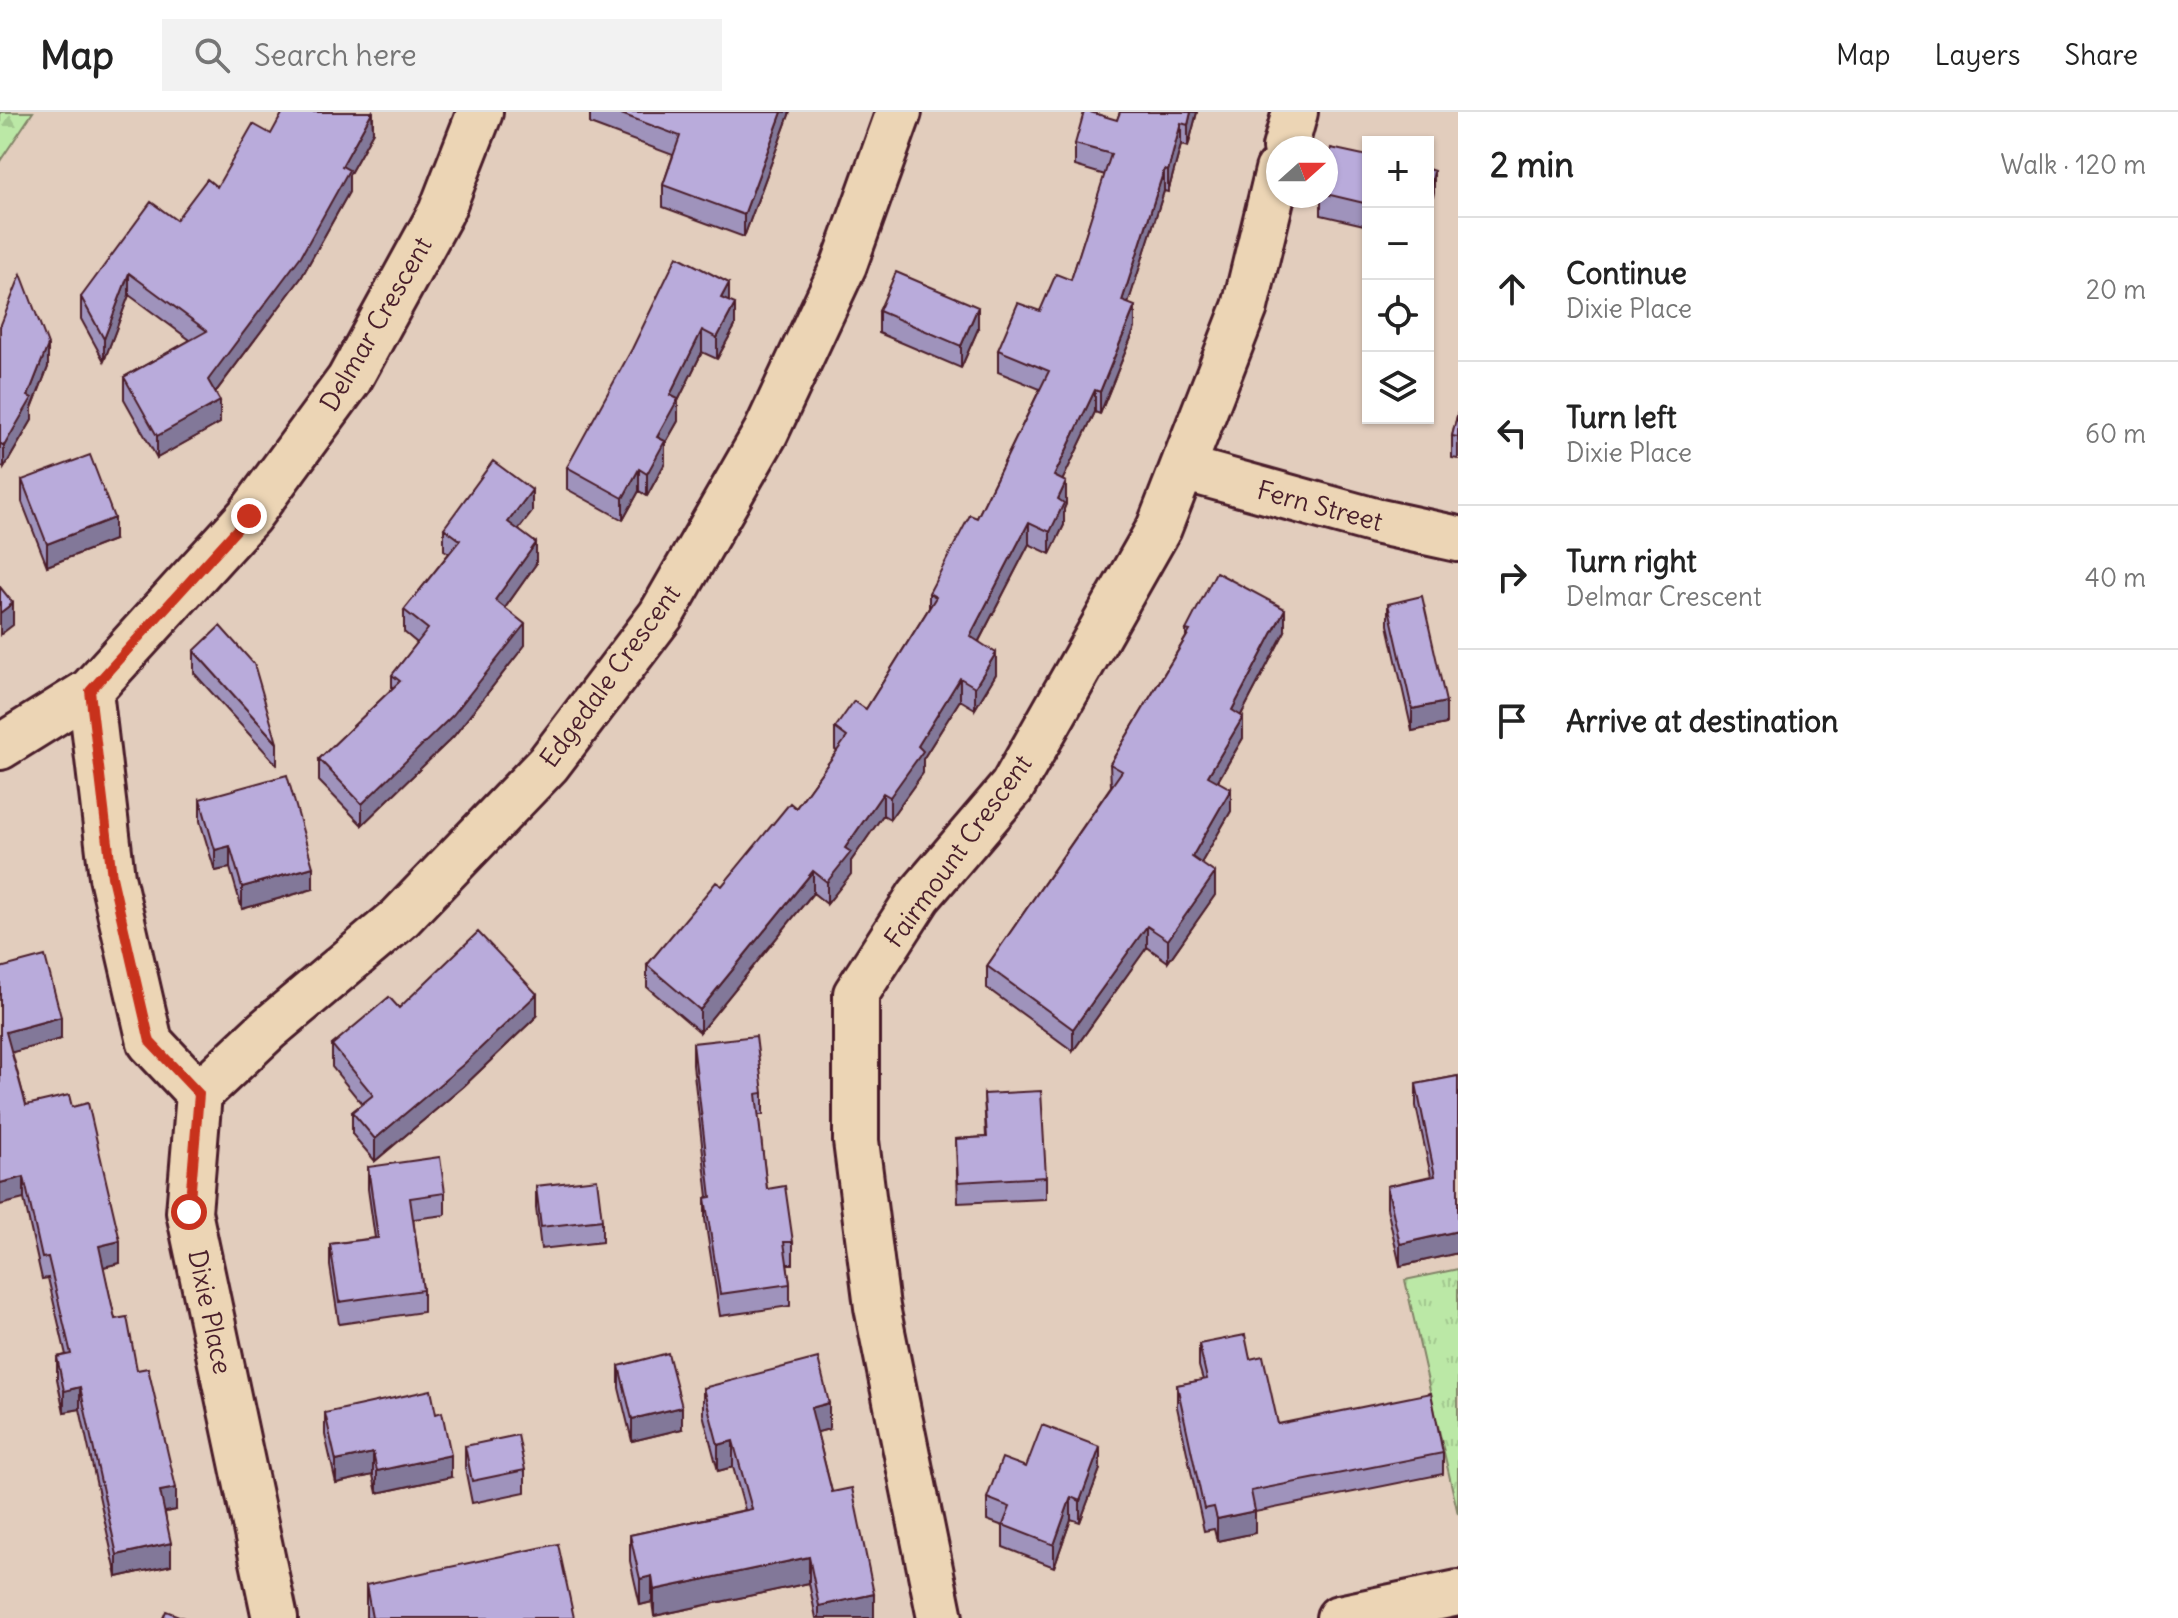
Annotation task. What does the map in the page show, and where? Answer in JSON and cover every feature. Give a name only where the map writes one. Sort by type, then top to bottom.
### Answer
[{"type":"street","name":"Delmar Crescent","points":[[0,747],[90,691],[249,516],[349,380],[441,212],[480,112]]},
{"type":"street","name":"Edgedale Crescent","points":[[199,1094],[267,1030],[400,918],[548,764],[661,615],[766,432],[844,265],[899,112]]},
{"type":"street","points":[[1288,136],[1295,112]]},
{"type":"street","name":"Fairmount Crescent","points":[[940,1618],[877,1307],[856,1141],[856,994],[919,896],[1012,787],[1159,528],[1245,307],[1267,208]]},
{"type":"street","name":"Fern Street","points":[[1183,468],[1375,521],[1458,539]]},
{"type":"street","points":[[90,691],[112,877],[150,1042],[199,1094]]},
{"type":"street","name":"Dixie Place","points":[[199,1094],[189,1212],[275,1618]]},
{"type":"street","points":[[1339,1618],[1458,1593]]},
{"type":"green space","points":[[0,112],[33,112],[0,161]]},
{"type":"green space","points":[[1458,1269],[1458,1514],[1405,1280]]},
{"type":"building","points":[[283,112],[372,112],[342,166],[349,170],[301,256],[208,380],[220,401],[157,436],[124,377],[207,331],[129,273],[104,339],[81,297],[151,202],[176,220],[207,179],[217,187],[253,124],[271,134]]},
{"type":"building","points":[[616,112],[782,112],[744,215],[663,185],[680,136]]},
{"type":"building","points":[[1084,112],[1117,120],[1120,112],[1191,112],[1188,125],[1181,123],[1168,171],[1164,170],[1122,301],[1135,306],[1100,392],[1095,390],[1054,476],[1066,482],[1058,499],[1064,503],[1050,532],[1029,522],[970,636],[996,653],[975,687],[960,678],[918,746],[923,751],[890,797],[883,793],[845,848],[851,852],[827,882],[813,871],[700,1010],[647,965],[716,882],[722,886],[790,803],[796,808],[847,737],[835,728],[854,701],[866,709],[936,597],[929,593],[970,515],[977,518],[1049,371],[998,350],[1018,303],[1040,311],[1056,274],[1071,280],[1111,154],[1075,144]]},
{"type":"building","points":[[1338,150],[1362,155],[1362,203],[1338,197]]},
{"type":"building","points":[[677,256],[729,283],[721,298],[735,304],[717,338],[702,330],[670,395],[678,399],[657,437],[665,441],[647,474],[639,469],[623,498],[567,467],[632,349]]},
{"type":"building","points":[[896,272],[978,307],[961,346],[879,311]]},
{"type":"building","points":[[21,274],[48,345],[28,396],[32,398],[4,446],[0,443],[0,327]]},
{"type":"building","points":[[1458,412],[1458,437],[1452,436]]},
{"type":"building","points":[[90,455],[114,518],[47,544],[22,480]]},
{"type":"building","points":[[493,461],[532,490],[508,522],[536,543],[495,600],[525,624],[453,715],[362,804],[319,759],[400,681],[392,675],[428,629],[404,610],[460,540],[444,528]]},
{"type":"building","points":[[1216,572],[1285,609],[1232,710],[1243,717],[1208,776],[1231,789],[1192,857],[1215,873],[1168,940],[1147,926],[1073,1029],[987,966],[1122,771],[1110,764],[1190,631],[1186,630]]},
{"type":"building","points":[[0,587],[13,603],[0,613]]},
{"type":"building","points":[[1422,596],[1446,702],[1412,709],[1388,604]]},
{"type":"building","points":[[220,626],[254,664],[277,743],[194,651]]},
{"type":"building","points":[[287,775],[313,867],[242,887],[230,846],[215,850],[200,799]]},
{"type":"building","points":[[478,932],[537,994],[464,1064],[375,1139],[352,1112],[373,1095],[332,1045],[389,997],[399,1008]]},
{"type":"building","points":[[45,956],[61,1017],[6,1032],[26,1105],[69,1095],[72,1107],[88,1103],[120,1241],[99,1246],[115,1319],[127,1317],[137,1370],[148,1368],[176,1488],[160,1491],[171,1543],[117,1555],[80,1387],[64,1391],[57,1357],[71,1354],[48,1257],[42,1258],[24,1177],[0,1183],[0,968]]},
{"type":"building","points":[[756,1036],[763,1093],[756,1094],[767,1189],[785,1186],[793,1242],[784,1242],[790,1284],[720,1294],[705,1198],[711,1197],[693,1043]]},
{"type":"building","points":[[1458,1076],[1458,1231],[1400,1244],[1387,1186],[1435,1176],[1416,1084]]},
{"type":"building","points":[[1041,1091],[1046,1177],[958,1182],[956,1139],[987,1137],[984,1094]]},
{"type":"building","points":[[440,1157],[445,1193],[410,1198],[423,1290],[339,1302],[330,1244],[378,1238],[368,1167]]},
{"type":"building","points":[[597,1179],[602,1220],[541,1227],[536,1186]]},
{"type":"building","points":[[1245,1335],[1250,1359],[1263,1356],[1278,1424],[1431,1393],[1443,1453],[1251,1491],[1255,1511],[1217,1519],[1214,1507],[1204,1509],[1177,1385],[1207,1379],[1199,1344]]},
{"type":"building","points":[[668,1353],[682,1407],[632,1419],[619,1366]]},
{"type":"building","points":[[818,1358],[829,1403],[811,1408],[832,1492],[852,1488],[874,1594],[819,1606],[809,1557],[654,1590],[652,1576],[640,1579],[630,1535],[752,1509],[733,1441],[718,1445],[703,1388]]},
{"type":"building","points":[[431,1390],[436,1414],[442,1412],[451,1455],[377,1471],[373,1453],[336,1461],[325,1413]]},
{"type":"building","points":[[1042,1425],[1100,1447],[1080,1501],[1071,1497],[1054,1545],[1003,1525],[1010,1507],[987,1498],[1002,1458],[1026,1467]]},
{"type":"building","points":[[518,1435],[525,1470],[472,1481],[465,1446]]},
{"type":"building","points":[[558,1544],[574,1618],[372,1618],[366,1585]]},
{"type":"building","points":[[166,1611],[184,1618],[163,1618]]},
{"type":"route","points":[[189,1212],[199,1094],[150,1042],[112,877],[90,691],[249,516]]}]
